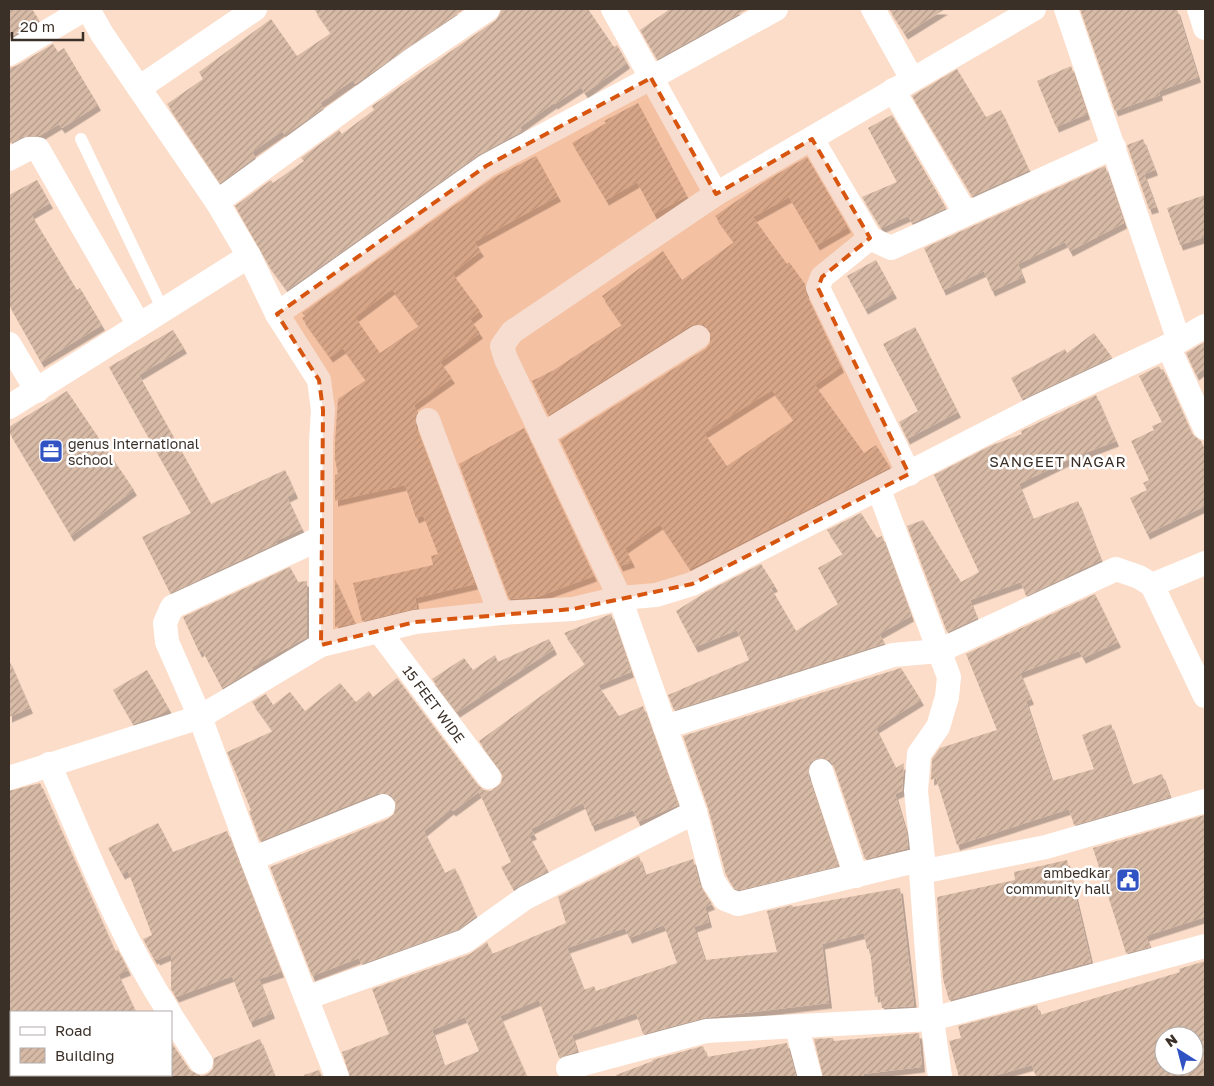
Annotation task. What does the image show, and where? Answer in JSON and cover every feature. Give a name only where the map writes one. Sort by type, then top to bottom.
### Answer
[{"type":"street","points":[[9,54],[86,9],[217,202],[249,256],[277,314],[318,380],[323,410],[321,646]]},
{"type":"street","points":[[139,88],[255,9]]},
{"type":"street","points":[[217,202],[412,60],[488,9]]},
{"type":"street","points":[[612,9],[716,194]]},
{"type":"street","points":[[873,9],[902,84],[966,214]]},
{"type":"street","points":[[1034,9],[902,84],[812,139],[716,194],[512,332],[502,346],[506,359],[620,598],[696,812],[713,881],[725,899],[738,904],[856,876],[1046,847],[1205,801]]},
{"type":"street","points":[[1066,9],[1114,147],[1174,343],[1205,428]]},
{"type":"street","points":[[1199,9],[1205,28]]},
{"type":"street","points":[[277,314],[486,166],[651,78],[770,10]]},
{"type":"street","points":[[812,139],[870,238],[891,248],[1114,147]]},
{"type":"street","points":[[9,159],[28,149],[38,149],[139,325]]},
{"type":"street","points":[[870,238],[822,277],[818,288],[910,474]]},
{"type":"street","points":[[9,407],[249,256]]},
{"type":"street","points":[[9,778],[200,717],[321,646],[415,622],[500,613],[573,609],[620,598],[656,595],[692,584],[879,490],[1034,408],[1174,343],[1205,326]]},
{"type":"street","points":[[542,435],[698,337]]},
{"type":"street","points":[[9,344],[36,391]]},
{"type":"street","points":[[428,420],[500,613]]},
{"type":"street","points":[[879,490],[949,677],[947,698],[938,727],[919,754],[916,791],[932,1019],[940,1077]]},
{"type":"street","points":[[321,538],[172,607],[165,623],[167,642],[200,717],[252,859],[337,1077]]},
{"type":"street","points":[[1152,585],[1205,563]]},
{"type":"street","points":[[665,727],[894,655],[939,651],[1116,569],[1139,576],[1152,585],[1205,696]]},
{"type":"street","name":"15 FEET WIDE","points":[[379,631],[489,777]]},
{"type":"street","points":[[49,764],[115,913],[147,979],[168,1011]]},
{"type":"street","points":[[821,771],[856,876]]},
{"type":"street","points":[[252,859],[383,806]]},
{"type":"street","points":[[306,998],[465,941],[525,898],[696,812]]},
{"type":"street","points":[[568,1068],[706,1031],[797,1028],[932,1019],[1205,946]]},
{"type":"street","points":[[172,1017],[202,1062]]},
{"type":"street","points":[[797,1028],[810,1077]]},
{"type":"lane","points":[[81,139],[163,310]]},
{"type":"highlighted area","points":[[651,78],[716,194],[812,139],[870,238],[822,277],[818,288],[909,474],[692,584],[573,609],[415,622],[321,645],[323,410],[319,380],[277,314],[486,166]]},
{"type":"building","points":[[9,9],[32,9],[39,20],[9,38]]},
{"type":"building","points":[[314,9],[464,9],[355,84],[353,80],[320,103],[323,108],[285,135],[282,131],[252,152],[255,157],[220,183],[167,104],[203,79],[199,72],[271,19],[297,56],[331,33]]},
{"type":"building","points":[[502,9],[588,9],[614,47],[617,45],[627,63],[585,93],[581,87],[554,103],[520,127],[522,131],[478,155],[287,290],[268,264],[235,206],[271,180],[273,183],[304,161],[301,158],[339,130],[342,134],[374,110],[372,106],[496,20]]},
{"type":"building","points":[[670,9],[748,9],[657,59],[640,30]]},
{"type":"building","points":[[889,9],[945,9],[905,34]]},
{"type":"building","points":[[1080,9],[1177,9],[1198,77],[1159,91],[1160,95],[1115,111]]},
{"type":"building","points":[[53,44],[58,52],[64,48],[98,105],[62,128],[59,124],[39,136],[22,137],[9,144],[9,68],[16,66]]},
{"type":"building","points":[[1071,66],[1087,114],[1056,127],[1037,81]]},
{"type":"building","points":[[957,69],[986,117],[1001,110],[1029,170],[972,196],[912,96]]},
{"type":"building","points":[[638,103],[687,196],[654,214],[637,182],[606,200],[572,143],[606,123],[604,121]]},
{"type":"building","points":[[892,115],[946,208],[912,223],[908,216],[881,228],[862,197],[897,182],[868,128]]},
{"type":"building","points":[[1143,139],[1155,170],[1144,174],[1156,207],[1149,209],[1127,145]]},
{"type":"building","points":[[536,156],[558,196],[474,242],[481,251],[452,273],[480,311],[470,319],[480,333],[440,362],[452,378],[414,405],[417,413],[415,425],[475,584],[415,598],[417,608],[362,621],[353,583],[433,565],[431,556],[438,554],[423,515],[416,518],[405,485],[335,501],[335,475],[338,474],[335,459],[335,442],[338,399],[366,380],[343,348],[330,357],[302,318],[305,316],[302,313],[493,178]],"holes":[[[392,289],[419,326],[380,353],[355,317]]]},
{"type":"building","points":[[807,157],[848,227],[817,245],[789,197],[753,217],[787,264],[789,262],[805,284],[806,294],[841,367],[815,385],[864,453],[876,445],[890,467],[690,569],[660,524],[625,548],[632,562],[620,566],[560,440],[705,349],[710,343],[710,330],[704,325],[691,325],[548,415],[532,381],[554,370],[622,325],[602,296],[663,251],[682,280],[734,242],[715,216],[767,180]],"holes":[[[772,390],[794,420],[727,466],[704,433]]]},
{"type":"building","points":[[1105,166],[1124,223],[1070,251],[1065,242],[1018,264],[1023,277],[992,291],[984,271],[943,290],[924,248]]},
{"type":"building","points":[[37,180],[50,203],[31,214],[77,290],[80,288],[102,325],[41,362],[9,305],[9,195]]},
{"type":"building","points":[[1205,195],[1205,237],[1180,245],[1167,208]]},
{"type":"building","points":[[876,260],[894,293],[865,309],[847,276]]},
{"type":"building","points":[[915,327],[958,412],[907,439],[899,422],[918,411],[883,344]]},
{"type":"building","points":[[173,330],[184,348],[139,375],[211,504],[285,470],[295,493],[287,497],[302,529],[276,541],[277,543],[170,593],[142,537],[191,513],[109,367]]},
{"type":"building","points":[[1094,333],[1112,357],[1022,399],[1011,378],[1065,349],[1067,353]]},
{"type":"building","points":[[1205,342],[1205,368],[1196,375],[1186,353]]},
{"type":"building","points":[[1159,366],[1161,370],[1163,369],[1192,434],[1201,441],[1205,450],[1205,506],[1147,534],[1130,498],[1147,490],[1143,483],[1149,480],[1131,441],[1154,430],[1152,426],[1162,422],[1139,376]]},
{"type":"building","points":[[67,391],[134,490],[71,536],[9,432],[9,427]]},
{"type":"building","points":[[1096,395],[1116,441],[1072,458],[1019,484],[1033,519],[1078,501],[1101,560],[1026,596],[1021,582],[970,600],[977,618],[947,632],[907,526],[923,520],[961,582],[979,572],[934,475],[990,446],[1022,434],[1021,431]]},
{"type":"building","points":[[524,428],[594,576],[537,597],[509,599],[459,464]]},
{"type":"building","points":[[861,513],[877,538],[882,536],[911,616],[879,634],[885,643],[674,710],[668,695],[749,660],[737,630],[695,647],[676,611],[706,592],[761,564],[775,586],[771,588],[796,631],[838,604],[818,568],[843,554],[827,530]]},
{"type":"building","points":[[290,567],[298,582],[307,581],[307,637],[252,667],[253,669],[222,688],[202,650],[199,652],[183,617]]},
{"type":"building","points":[[335,579],[355,623],[335,627]]},
{"type":"building","points":[[1095,594],[1118,642],[1083,658],[1079,651],[1020,673],[1031,699],[1026,701],[1052,781],[1094,769],[1082,735],[1111,724],[1132,785],[1162,774],[1170,797],[1074,825],[1069,809],[957,845],[936,778],[931,780],[932,759],[940,748],[997,730],[966,654]]},
{"type":"building","points":[[611,614],[631,672],[598,685],[619,716],[643,706],[678,805],[638,822],[633,810],[592,826],[583,803],[531,829],[534,834],[529,836],[548,871],[513,889],[501,867],[511,862],[479,792],[453,811],[451,809],[424,831],[445,873],[455,868],[476,916],[459,929],[361,964],[359,958],[312,976],[270,867],[388,819],[394,814],[396,801],[391,795],[378,793],[260,841],[249,811],[251,810],[227,752],[273,731],[252,702],[266,694],[273,705],[290,692],[305,711],[340,683],[356,702],[369,691],[373,697],[397,678],[478,785],[484,790],[491,791],[501,783],[503,775],[479,741],[585,664],[564,633]]},
{"type":"building","points":[[549,639],[554,649],[457,712],[432,679],[464,658],[473,670],[495,655],[498,662]]},
{"type":"building","points":[[9,660],[30,708],[9,717]]},
{"type":"building","points":[[901,668],[921,700],[876,728],[896,768],[904,763],[902,791],[895,794],[907,834],[908,848],[865,859],[834,767],[830,760],[817,758],[810,762],[808,775],[838,866],[739,890],[734,888],[726,875],[708,808],[683,736]]},
{"type":"building","points":[[147,670],[169,709],[157,716],[133,724],[113,690]]},
{"type":"building","points":[[40,783],[115,951],[118,950],[128,970],[118,974],[136,1011],[9,1012],[9,791]]},
{"type":"building","points":[[1205,815],[1205,917],[1146,936],[1150,947],[1126,953],[1093,848]]},
{"type":"building","points":[[158,823],[173,852],[227,831],[281,972],[259,979],[272,1013],[250,1022],[232,976],[176,997],[171,989],[171,954],[157,960],[156,958],[154,959],[143,939],[152,935],[128,871],[122,874],[108,848]]},
{"type":"building","points":[[639,856],[645,875],[693,859],[700,885],[712,904],[705,907],[709,922],[694,927],[705,960],[777,952],[767,911],[792,905],[793,907],[900,888],[914,1006],[882,1008],[880,996],[875,997],[870,949],[867,949],[864,933],[822,944],[829,1003],[703,1018],[643,1034],[636,1013],[572,1035],[577,1051],[559,1058],[539,1000],[500,1016],[527,1077],[350,1077],[342,1052],[389,1034],[372,989],[470,954],[487,942],[492,954],[566,923],[558,897]],"holes":[[[664,925],[677,963],[596,991],[594,986],[584,990],[567,948],[625,928],[629,938]],[[465,1017],[479,1051],[444,1066],[432,1030]]]},
{"type":"building","points":[[1067,860],[1091,962],[949,1000],[943,979],[937,897],[1015,880],[1014,872]]},
{"type":"building","points":[[1205,961],[1205,1077],[1036,1077],[1032,1065],[990,1077],[959,1077],[949,1041],[961,1038],[958,1026],[1037,1005],[1040,1015],[1180,972],[1179,969]]},
{"type":"building","points":[[919,1033],[922,1067],[863,1074],[864,1077],[823,1077],[814,1039],[833,1038],[834,1041]]},
{"type":"building","points":[[260,1039],[275,1077],[168,1077],[172,1076],[172,1043],[190,1070],[201,1076],[208,1074],[213,1069],[214,1058]]},
{"type":"building","points":[[787,1043],[796,1077],[616,1077],[616,1075],[652,1060],[703,1046],[707,1057]]},
{"type":"building","points":[[319,1070],[322,1077],[305,1077],[304,1075]]},
{"type":"place","name":"genus international school","points":[[51,451]]},
{"type":"place","name":"ambedkar community hall","points":[[1128,880]]},
{"type":"district","name":"SANGEET NAGAR","points":[[1058,461]]}]
